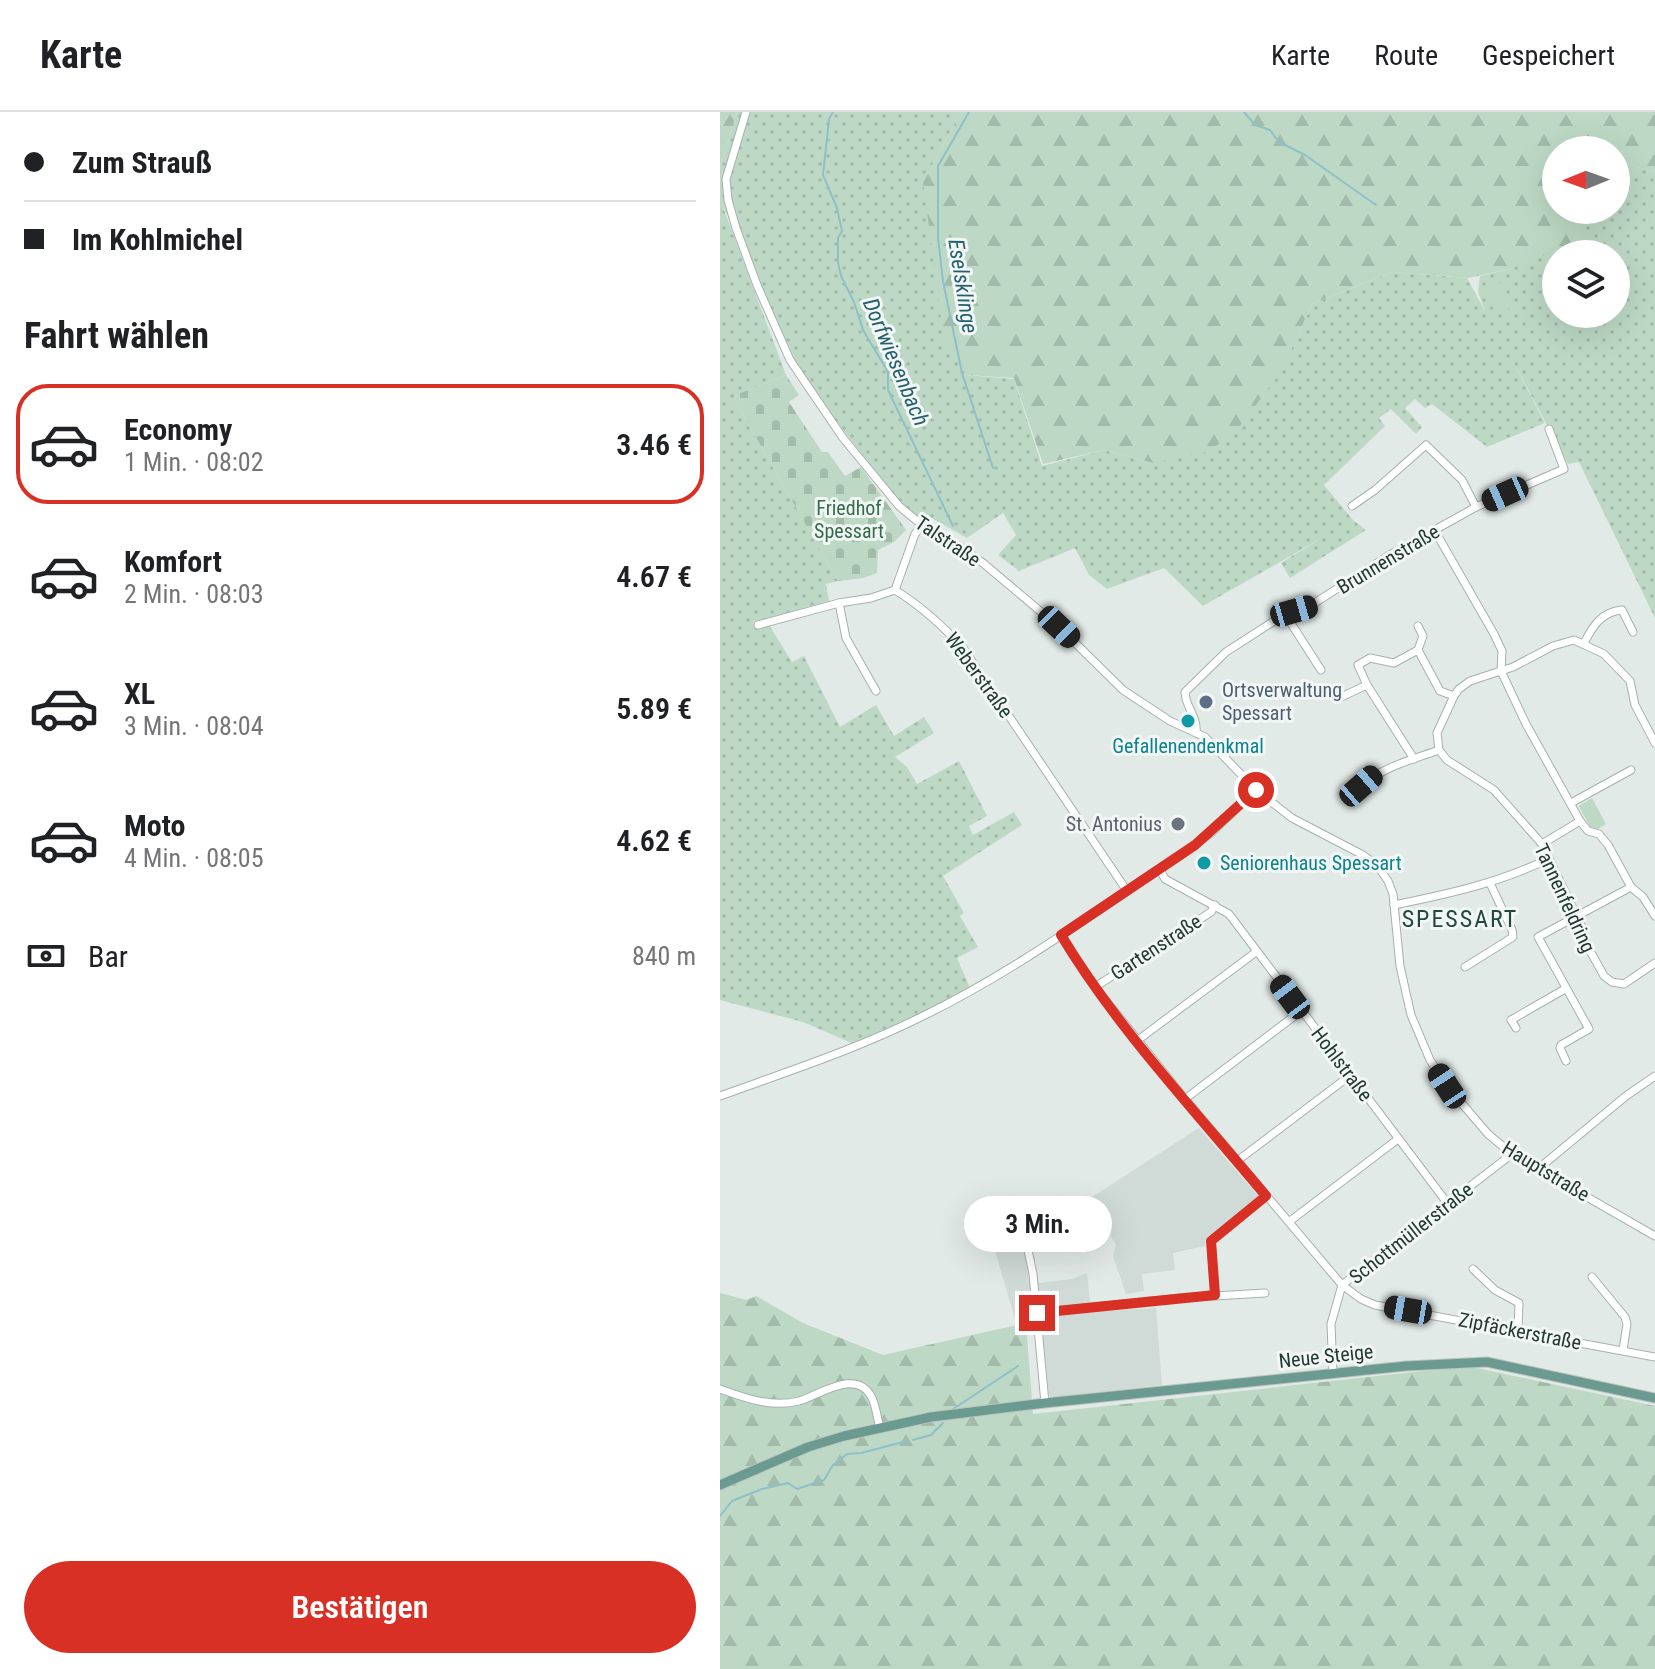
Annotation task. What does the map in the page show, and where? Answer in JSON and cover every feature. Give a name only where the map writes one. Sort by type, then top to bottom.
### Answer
[{"type":"main road","name":"Neue Steige","points":[[720,1485],[808,1447],[931,1417],[1333,1374],[1487,1362],[1655,1398]]},
{"type":"street","name":"Talstraße","points":[[746,112],[726,179],[736,228],[790,360],[843,438],[899,506],[922,525],[983,563],[1059,627],[1123,690],[1170,721],[1210,741],[1256,790]]},
{"type":"street","name":"Brunnenstraße","points":[[1196,733],[1197,723],[1185,699],[1185,692],[1226,652],[1285,614],[1310,606],[1388,556],[1476,507],[1564,469],[1549,429]]},
{"type":"street","points":[[1352,506],[1426,445],[1462,480],[1476,507]]},
{"type":"street","points":[[758,625],[895,590],[915,534],[922,525]]},
{"type":"street","points":[[1435,531],[1502,651],[1501,671],[1526,724],[1580,821],[1588,831],[1599,834],[1608,845],[1631,887],[1643,897],[1655,916]]},
{"type":"street","name":"Weberstraße","points":[[895,590],[945,628],[963,648],[1127,891]]},
{"type":"street","points":[[839,603],[846,638],[876,691]]},
{"type":"street","points":[[1584,643],[1594,624],[1613,611],[1622,610],[1633,632]]},
{"type":"street","points":[[1285,614],[1321,670]]},
{"type":"street","points":[[1414,759],[1359,670],[1360,663],[1370,658],[1394,663],[1418,650],[1423,636],[1418,626]]},
{"type":"street","points":[[1361,786],[1378,772],[1439,750],[1437,733],[1454,696],[1470,681],[1501,671],[1565,641],[1584,643],[1616,664],[1630,681],[1635,705],[1655,743]]},
{"type":"street","points":[[1418,650],[1440,691],[1454,696]]},
{"type":"street","points":[[1339,698],[1367,685]]},
{"type":"street","name":"Tannenfeldring","points":[[1439,750],[1447,760],[1494,790],[1542,844],[1604,976],[1612,982],[1624,984],[1655,963]]},
{"type":"street","points":[[1571,803],[1631,770]]},
{"type":"street","points":[[720,1096],[869,1040],[925,1016],[975,989],[1160,870],[1211,833],[1256,790]]},
{"type":"street","name":"Hauptstraße","points":[[1256,790],[1303,826],[1377,865],[1388,881],[1411,1015],[1430,1060],[1467,1111],[1512,1154],[1655,1236]]},
{"type":"street","points":[[1542,844],[1580,821]]},
{"type":"street","points":[[1394,905],[1490,883],[1548,859]]},
{"type":"street","name":"Hohlstraße","points":[[1160,870],[1165,879],[1229,914],[1448,1204]]},
{"type":"street","points":[[1465,967],[1513,937],[1490,883]]},
{"type":"street","points":[[1566,1061],[1561,1045],[1589,1029],[1538,937],[1631,887]]},
{"type":"street","name":"Gartenstraße","points":[[1095,987],[1211,912],[1215,905]]},
{"type":"street","points":[[1061,935],[1095,987],[1342,1285]]},
{"type":"street","points":[[1138,1040],[1256,952]]},
{"type":"street","points":[[1516,1028],[1511,1020],[1565,989]]},
{"type":"street","points":[[1185,1099],[1301,1011]]},
{"type":"street","points":[[1237,1161],[1352,1074]]},
{"type":"street","points":[[1538,1169],[1602,1115],[1655,1076]]},
{"type":"street","points":[[1290,1221],[1398,1139]]},
{"type":"street","name":"Schottmüllerstraße","points":[[1333,1374],[1331,1324],[1342,1285],[1512,1154]]},
{"type":"street","points":[[1215,1295],[1211,1241],[1266,1196]]},
{"type":"street","points":[[1024,1231],[1033,1274],[1045,1403]]},
{"type":"street","points":[[1473,1269],[1495,1290],[1519,1303],[1518,1329]]},
{"type":"street","points":[[1592,1277],[1625,1317],[1627,1324],[1623,1350]]},
{"type":"street","name":"Zipfäckerstraße","points":[[1342,1285],[1375,1305],[1518,1329],[1655,1357]]},
{"type":"street","points":[[1037,1313],[1265,1293]]},
{"type":"street","points":[[720,1389],[760,1402],[779,1403],[799,1401],[845,1384],[856,1385],[871,1397],[880,1428]]},
{"type":"shaded area","points":[[1199,1128],[1258,1196],[1257,1200],[1206,1241],[1205,1246],[1173,1253],[1175,1270],[1142,1274],[1144,1291],[1126,1294],[1113,1256],[1116,1245],[1099,1217],[1102,1214],[1092,1197]]},
{"type":"shaded area","points":[[1016,1228],[1025,1251],[1029,1284],[1072,1279],[1087,1273],[1091,1312],[1156,1308],[1162,1385],[1049,1395],[1041,1315],[1015,1319],[990,1234]]},
{"type":"green space","points":[[720,112],[737,112],[720,168]]},
{"type":"green space","points":[[737,112],[961,112],[923,182],[966,375],[1014,379],[1042,466],[1104,450],[1153,463],[1281,371],[1312,304],[1392,272],[1467,278],[1485,311],[1478,292],[1480,276],[1510,269],[1552,224],[1630,224],[1630,165],[1655,172],[1655,618],[1579,462],[1568,464],[1510,356],[1545,423],[1487,447],[1432,404],[1425,408],[1415,399],[1405,408],[1422,427],[1416,434],[1391,409],[1379,418],[1385,426],[1324,485],[1353,520],[1366,530],[1290,578],[1281,563],[1320,539],[1203,606],[1164,568],[1107,589],[1089,575],[1075,548],[1019,571],[998,555],[1016,535],[1003,513],[967,538],[924,514],[920,519],[901,505],[826,408],[797,364],[721,202],[786,375],[738,394],[734,399],[838,581],[826,584],[829,601],[753,622],[755,629],[769,625],[792,662],[804,656],[840,727],[876,705],[894,736],[924,717],[934,733],[895,757],[907,767],[917,784],[959,761],[987,816],[969,826],[973,835],[1014,812],[1022,825],[943,876],[964,913],[960,916],[978,947],[957,958],[970,988],[933,1009],[854,1044],[803,1022],[720,1000],[720,168]]},
{"type":"green space","points":[[961,112],[1655,112],[1655,172],[1630,165],[1630,136],[1542,136],[1542,224],[1575,224],[1584,239],[1542,240],[1542,256],[1510,269],[1468,278],[1392,272],[1312,304],[1281,372],[1233,435],[1207,452],[1153,463],[1104,450],[1043,464],[1014,378],[966,375],[944,340],[923,182]]},
{"type":"green space","points":[[1501,282],[1513,307],[1496,315],[1485,289]]},
{"type":"green space","name":"Friedhof Spessart","points":[[786,375],[799,395],[789,402],[822,452],[828,452],[845,476],[861,467],[906,530],[894,542],[878,550],[877,573],[838,581],[734,399],[738,394]]},
{"type":"green space","points":[[1592,798],[1606,824],[1598,829],[1590,827],[1579,806]]},
{"type":"green space","points":[[720,1293],[747,1300],[756,1296],[803,1323],[883,1355],[1026,1323],[1033,1414],[1468,1366],[1655,1406],[1655,1669],[720,1669]]},
{"type":"waterway","name":"Dorfwiesenbach","points":[[833,112],[829,119],[823,175],[837,208],[842,231],[838,238],[841,276],[863,330],[888,372],[888,390],[953,526]]},
{"type":"waterway","name":"Eselsklinge","points":[[969,112],[938,166],[938,238],[943,281],[962,373],[993,468]]},
{"type":"waterway","points":[[1244,112],[1255,125],[1270,130],[1279,142],[1305,155],[1376,205]]},
{"type":"waterway","points":[[953,1409],[1018,1366]]},
{"type":"waterway","points":[[913,1440],[931,1435],[943,1423]]},
{"type":"waterway","points":[[720,1516],[732,1501],[762,1489],[788,1483],[797,1489],[824,1480],[833,1465],[847,1454],[907,1441]]},
{"type":"place","name":"Ortsverwaltung Spessart","points":[[1206,702]]},
{"type":"place","name":"Gefallenendenkmal","points":[[1188,721]]},
{"type":"place","name":"St. Antonius","points":[[1178,824]]},
{"type":"place","name":"Seniorenhaus Spessart","points":[[1204,863]]},
{"type":"district","name":"SPESSART","points":[[1460,919]]},
{"type":"route","points":[[1037,1313],[1215,1295],[1211,1241],[1266,1196],[1123,1023],[1077,962],[1061,935],[1195,845],[1256,790]]}]
